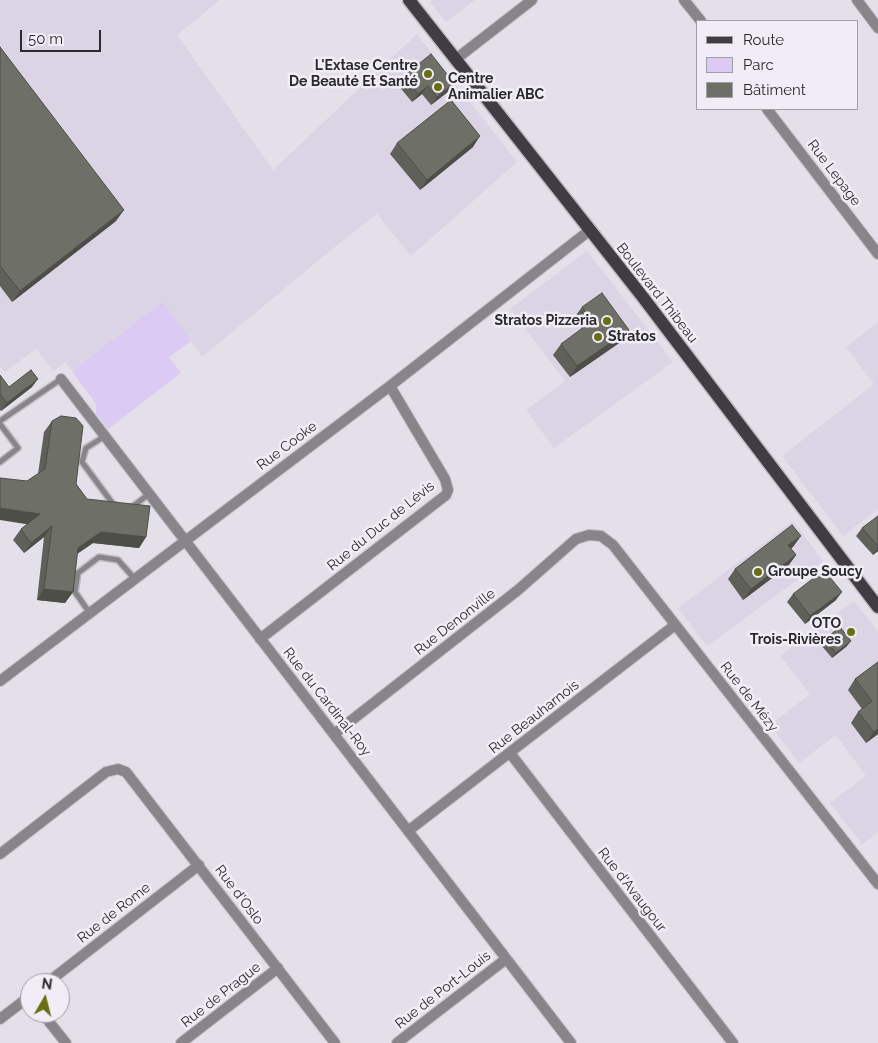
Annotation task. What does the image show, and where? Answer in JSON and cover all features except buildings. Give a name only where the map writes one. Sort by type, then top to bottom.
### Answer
[{"type":"main road","name":"Boulevard Thibeau","points":[[409,0],[590,230],[878,607]]},
{"type":"street","points":[[456,60],[532,0]]},
{"type":"street","points":[[684,0],[699,20]]},
{"type":"street","points":[[857,0],[878,28]]},
{"type":"street","name":"Rue Lepage","points":[[768,110],[878,254]]},
{"type":"street","name":"Rue Cooke","points":[[0,680],[390,386],[590,230]]},
{"type":"street","name":"Rue du Cardinal-Roy","points":[[61,379],[571,1043]]},
{"type":"street","name":"Rue du Duc de Lévis","points":[[260,639],[446,495],[448,490],[445,479],[390,386]]},
{"type":"street","name":"Rue de Mézy","points":[[594,534],[601,536],[613,545],[878,884]]},
{"type":"street","name":"Rue Denonville","points":[[334,734],[518,590],[576,539],[594,534]]},
{"type":"street","name":"Rue Beauharnois","points":[[408,831],[675,625]]},
{"type":"street","name":"Rue d'Avaugour","points":[[510,753],[733,1043]]},
{"type":"street","name":"Rue d'Oslo","points":[[0,854],[106,772],[118,769],[130,775],[335,1043]]},
{"type":"street","name":"Rue de Rome","points":[[60,973],[199,866]]},
{"type":"street","name":"Rue de Port-Louis","points":[[397,1043],[506,959]]},
{"type":"street","name":"Rue de Prague","points":[[181,1043],[278,968]]},
{"type":"street","points":[[0,1019],[20,1004]]},
{"type":"street","points":[[50,1023],[66,1043]]},
{"type":"lane","points":[[0,462],[18,448],[0,423],[61,379]]},
{"type":"lane","points":[[105,436],[86,448],[82,462],[113,504],[132,507],[149,494]]},
{"type":"lane","points":[[89,612],[76,592],[78,573],[100,557],[118,560],[134,578]]},
{"type":"shaded area","points":[[0,0],[220,0],[177,35],[273,170],[417,34],[517,162],[411,256],[377,214],[202,357],[163,303],[72,371],[65,362],[53,371],[36,349],[5,372],[0,366]]},
{"type":"shaded area","points":[[432,0],[475,0],[446,22],[430,2]]},
{"type":"shaded area","points":[[587,251],[673,362],[554,448],[526,410],[565,381],[510,309]]},
{"type":"shaded area","points":[[878,322],[878,509],[843,536],[782,456],[874,384],[846,347]]},
{"type":"shaded area","points":[[793,521],[823,561],[707,646],[678,608]]},
{"type":"shaded area","points":[[854,601],[878,632],[878,832],[862,844],[830,803],[866,776],[836,735],[799,763],[770,725],[810,694],[780,656]]},
{"type":"green space","points":[[163,302],[191,341],[169,357],[181,373],[108,429],[96,413],[96,404],[72,371]]},
{"type":"place","name":"L'Extase Centre De Beauté Et Santé","points":[[428,74]]},
{"type":"place","name":"Centre Animalier ABC","points":[[438,87]]},
{"type":"place","name":"Stratos Pizzeria","points":[[607,321]]},
{"type":"place","name":"Stratos","points":[[598,337]]},
{"type":"place","name":"Groupe Soucy","points":[[758,572]]},
{"type":"place","name":"OTO Trois-Rivières","points":[[851,632]]}]
